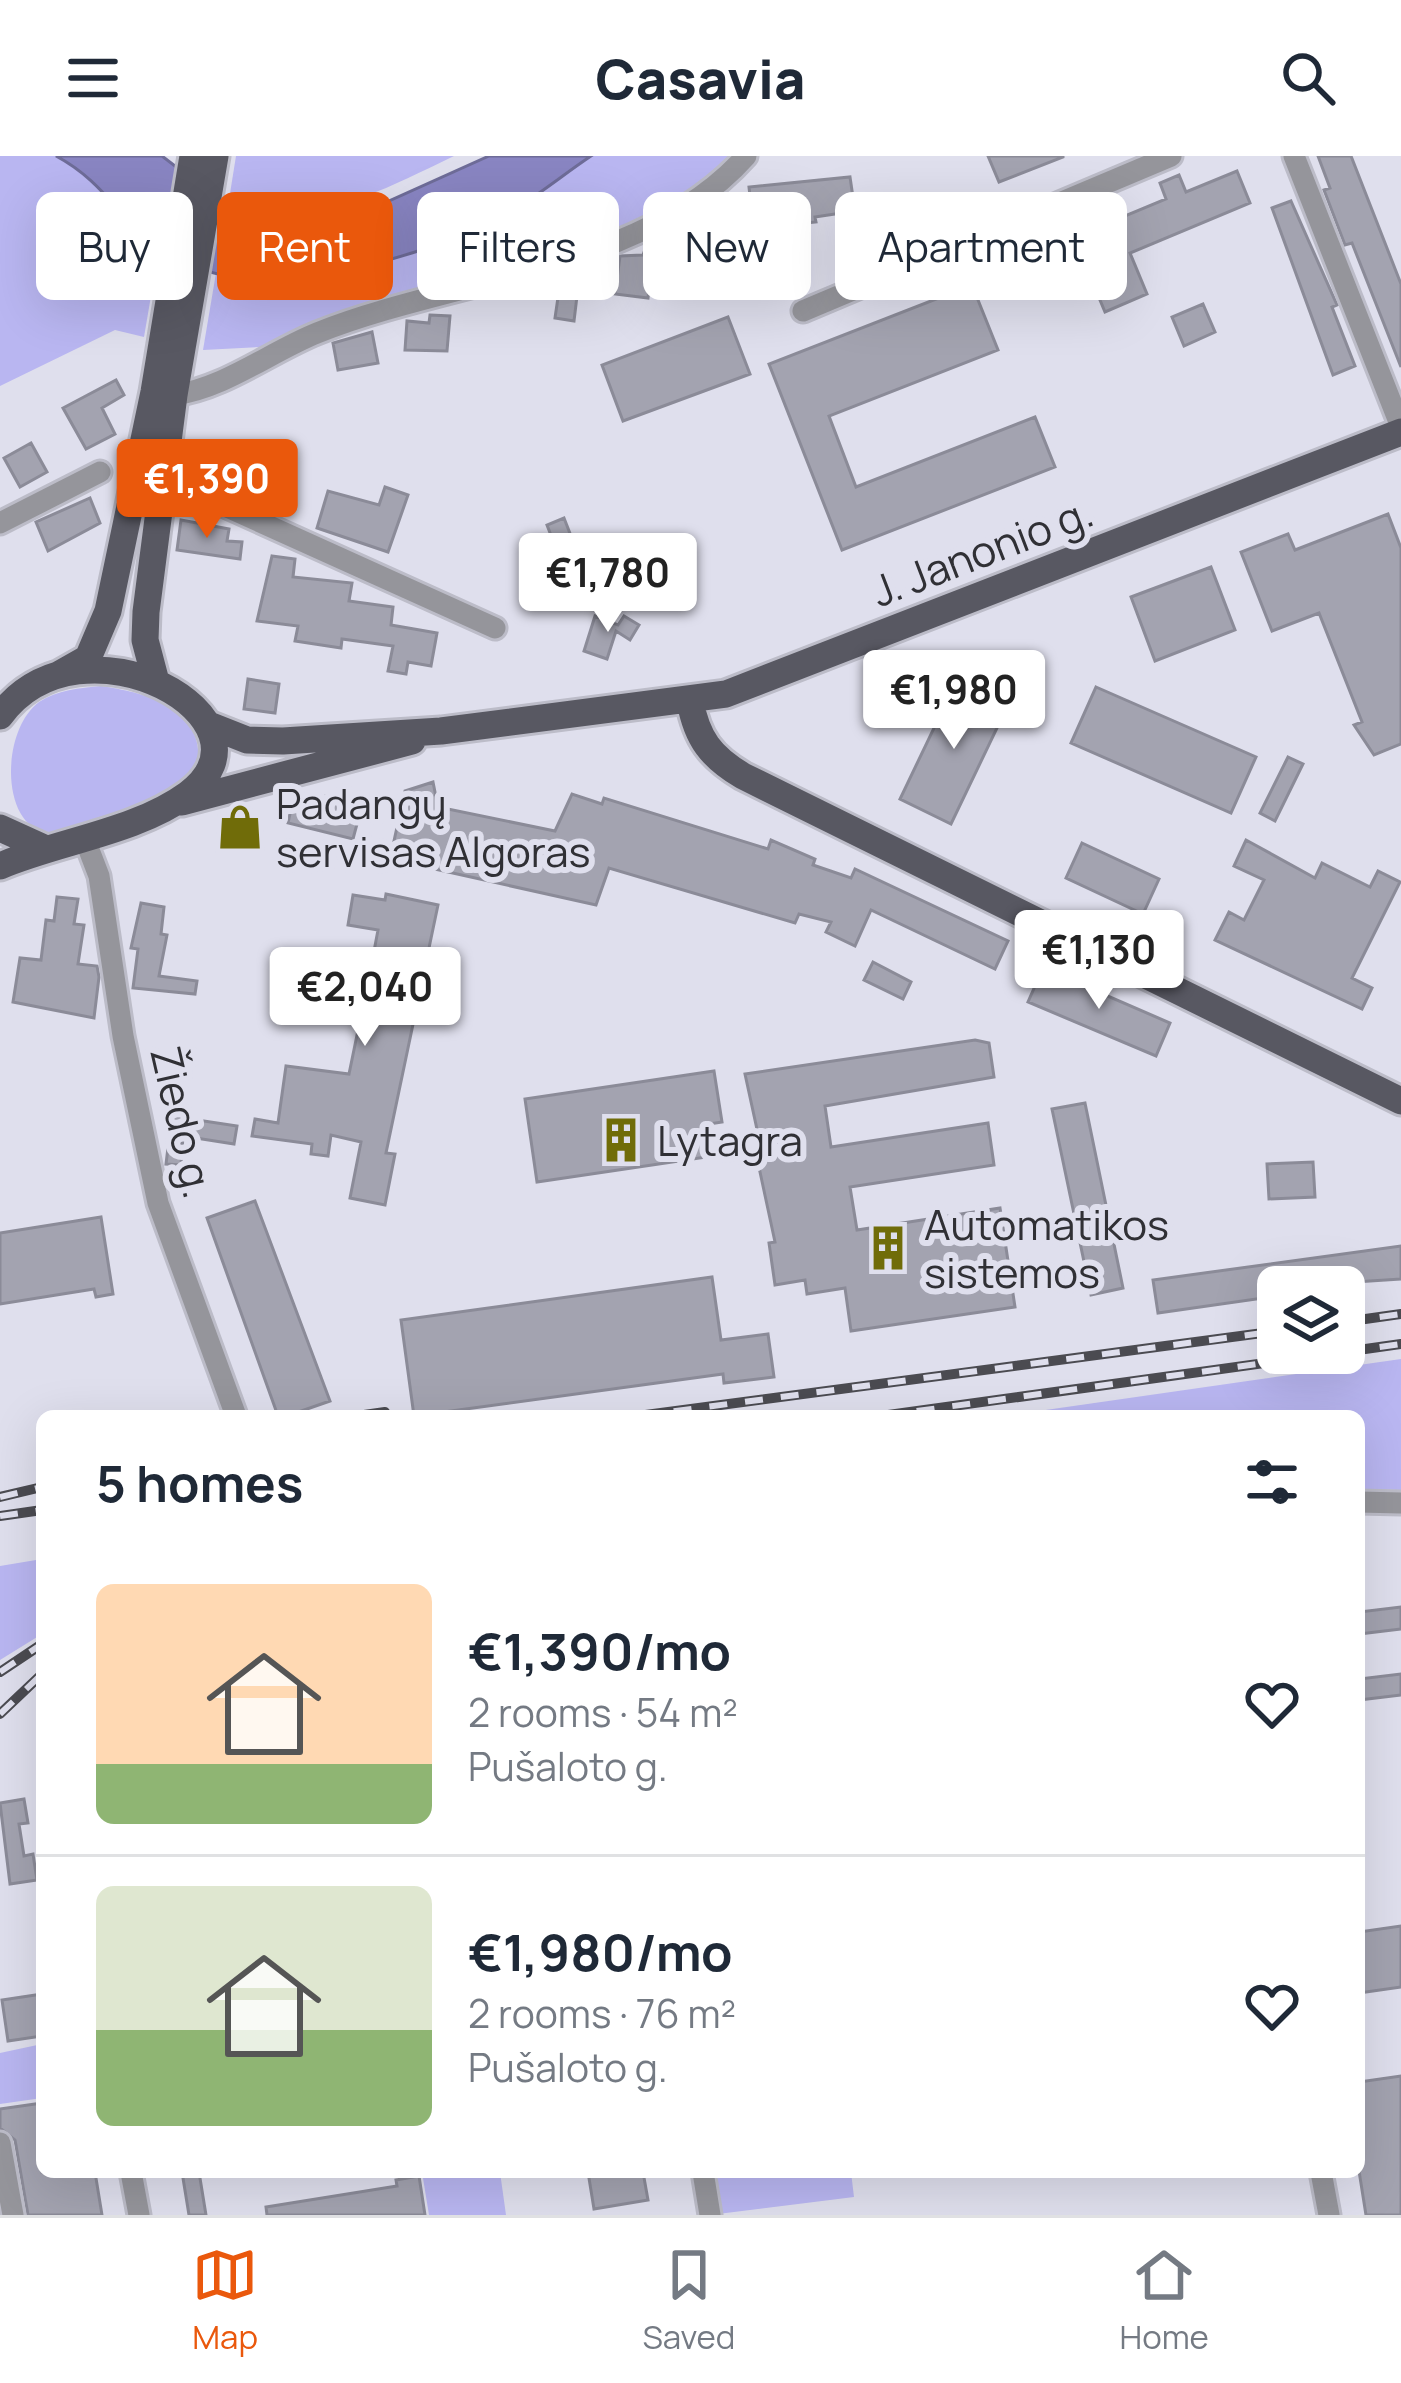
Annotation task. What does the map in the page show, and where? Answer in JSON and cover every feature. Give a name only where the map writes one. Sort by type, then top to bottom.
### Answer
[{"type":"main road","points":[[155,678],[145,640],[146,612],[163,478],[164,393],[193,156]]},
{"type":"main road","points":[[5,705],[88,658],[97,645],[164,393],[215,156]]},
{"type":"main road","name":"J. Janonio g.","points":[[209,725],[247,740],[284,742],[441,731],[690,701],[750,686],[1401,429]]},
{"type":"main road","points":[[58,675],[110,669],[155,678],[209,725],[210,767],[201,783],[172,805]]},
{"type":"main road","points":[[690,701],[701,742],[743,776],[1401,1101]]},
{"type":"main road","name":"J. Janonio g.","points":[[0,866],[172,805],[441,731]]},
{"type":"main road","points":[[0,828],[44,848]]},
{"type":"street","points":[[164,393],[199,390],[318,333],[494,285],[635,230],[697,198],[746,156]]},
{"type":"street","points":[[803,311],[1171,156]]},
{"type":"street","points":[[1294,156],[1401,429]]},
{"type":"street","points":[[0,523],[100,472]]},
{"type":"street","points":[[163,478],[495,628]]},
{"type":"street","name":"Žiedo g.","points":[[84,836],[99,876],[123,1036],[158,1204],[234,1410]]},
{"type":"street","points":[[1365,1502],[1401,1502]]},
{"type":"street","points":[[0,2143],[13,2215]]},
{"type":"street","points":[[132,2178],[139,2215]]},
{"type":"street","points":[[704,2178],[710,2215]]},
{"type":"street","points":[[1323,2178],[1329,2215]]},
{"type":"shaded area","points":[[0,156],[56,156],[90,174],[107,192],[36,192],[36,300],[150,300],[144,337],[115,330],[0,386]]},
{"type":"shaded area","points":[[56,156],[162,156],[217,198],[217,273],[193,267],[193,192],[102,192]]},
{"type":"shaded area","points":[[236,156],[454,156],[376,192],[230,192]]},
{"type":"shaded area","points":[[489,156],[591,156],[541,192],[417,192],[417,251],[393,258],[393,199]]},
{"type":"shaded area","points":[[591,156],[738,156],[694,192],[643,192],[643,216],[619,227],[619,192],[539,192]]},
{"type":"shaded area","points":[[417,253],[417,298],[260,347],[203,350],[216,273],[217,300],[393,300],[393,260]]},
{"type":"shaded area","points":[[101,686],[153,699],[182,716],[198,745],[198,765],[158,796],[81,827],[50,833],[34,828],[14,798],[12,755],[17,734],[26,716],[46,698]]},
{"type":"shaded area","points":[[1401,1359],[1401,1490],[1365,1489],[1365,1410],[1046,1410],[1297,1374],[1365,1374],[1365,1364]]},
{"type":"shaded area","points":[[36,1560],[36,1638],[0,1660],[0,1566]]},
{"type":"shaded area","points":[[36,2045],[36,2099],[0,2104],[0,2053]]},
{"type":"shaded area","points":[[423,2178],[501,2178],[506,2215],[429,2215]]},
{"type":"shaded area","points":[[704,2178],[852,2178],[854,2197],[710,2215]]},
{"type":"building","points":[[988,156],[1063,156],[1063,157],[999,182]]},
{"type":"building","points":[[1318,156],[1351,156],[1401,284],[1401,367],[1352,243],[1345,245],[1324,190],[1330,188]]},
{"type":"building","points":[[1237,171],[1250,203],[1130,253],[1147,294],[1105,312],[1100,300],[1127,300],[1127,215],[1166,199],[1160,183],[1179,175],[1186,192]]},
{"type":"building","points":[[850,177],[852,192],[835,192],[835,214],[815,217],[816,222],[811,222],[811,192],[750,192],[749,187]]},
{"type":"building","points":[[1291,201],[1337,305],[1332,307],[1355,366],[1333,375],[1272,208]]},
{"type":"building","points":[[643,255],[643,297],[619,294],[620,256]]},
{"type":"building","points":[[558,300],[577,300],[574,321],[555,318]]},
{"type":"building","points":[[933,300],[978,300],[998,350],[829,416],[856,487],[1035,417],[1055,467],[842,550],[769,364]]},
{"type":"building","points":[[1203,304],[1215,332],[1184,346],[1172,317]]},
{"type":"building","points":[[430,315],[450,316],[447,351],[405,350],[407,321],[429,323]]},
{"type":"building","points":[[728,317],[750,374],[623,421],[602,365]]},
{"type":"building","points":[[372,332],[378,363],[338,370],[333,343]]},
{"type":"building","points":[[116,380],[124,395],[102,408],[115,434],[86,449],[63,408]]},
{"type":"building","points":[[31,443],[47,472],[20,487],[4,458]]},
{"type":"building","points":[[237,465],[283,484],[274,506],[228,486]]},
{"type":"building","points":[[385,487],[408,495],[388,552],[317,528],[328,491],[379,505]]},
{"type":"building","points":[[90,498],[100,523],[48,551],[36,522]]},
{"type":"building","points":[[1388,514],[1401,548],[1401,744],[1374,755],[1354,725],[1362,722],[1319,613],[1272,631],[1241,552],[1288,534],[1295,550]]},
{"type":"building","points":[[564,518],[583,567],[566,574],[547,525]]},
{"type":"building","points":[[181,520],[229,529],[227,541],[242,542],[240,559],[177,550]]},
{"type":"building","points":[[272,556],[295,559],[293,577],[352,583],[349,601],[393,607],[391,625],[437,633],[431,666],[408,662],[406,674],[388,671],[393,646],[342,639],[341,648],[295,641],[298,626],[257,621]]},
{"type":"building","points":[[1211,567],[1235,630],[1155,661],[1131,597]]},
{"type":"building","points":[[595,616],[618,625],[624,616],[639,625],[630,640],[616,631],[607,659],[584,651]]},
{"type":"building","points":[[248,679],[279,684],[275,713],[244,709]]},
{"type":"building","points":[[957,680],[1008,705],[951,824],[900,799]]},
{"type":"building","points":[[1096,687],[1256,757],[1231,813],[1071,743]]},
{"type":"building","points":[[1288,757],[1303,764],[1275,821],[1260,813]]},
{"type":"building","points":[[433,782],[438,807],[555,831],[572,794],[602,804],[604,798],[768,849],[771,840],[815,859],[813,865],[851,878],[855,869],[1008,941],[995,969],[871,910],[855,946],[826,932],[831,922],[799,914],[795,923],[609,868],[596,905],[390,859],[405,791]]},
{"type":"building","points":[[326,796],[351,802],[346,821],[357,824],[353,839],[288,823],[291,809],[322,815]]},
{"type":"building","points":[[1246,840],[1315,878],[1322,863],[1370,887],[1378,871],[1400,882],[1352,978],[1372,988],[1362,1009],[1215,940],[1229,912],[1244,920],[1264,880],[1234,866]]},
{"type":"building","points":[[1082,843],[1159,879],[1143,914],[1066,878]]},
{"type":"building","points":[[386,894],[438,905],[386,1153],[395,1154],[385,1205],[350,1198],[361,1142],[331,1135],[328,1156],[311,1154],[312,1144],[252,1136],[255,1119],[278,1123],[286,1066],[349,1074],[364,1001],[342,998],[346,964],[371,967],[378,930],[348,925],[353,895],[385,900]]},
{"type":"building","points":[[57,897],[78,899],[74,924],[84,925],[78,964],[97,966],[99,977],[94,1018],[13,1002],[20,958],[41,960],[46,920],[54,921]]},
{"type":"building","points":[[141,903],[164,907],[161,934],[167,935],[159,976],[197,981],[195,994],[133,988],[138,949],[131,948]]},
{"type":"building","points":[[873,962],[911,982],[903,999],[864,980]]},
{"type":"building","points":[[1043,968],[1170,1023],[1156,1056],[1028,1002]]},
{"type":"building","points":[[975,1040],[989,1043],[994,1077],[825,1106],[831,1147],[988,1123],[994,1165],[850,1187],[857,1230],[1000,1208],[1015,1307],[851,1331],[845,1288],[807,1294],[805,1280],[775,1285],[769,1243],[775,1242],[757,1158],[763,1157],[745,1074]]},
{"type":"building","name":"Lytagra","points":[[714,1071],[722,1122],[709,1124],[713,1156],[537,1182],[525,1099]]},
{"type":"building","points":[[174,1098],[185,1100],[184,1118],[237,1126],[234,1144],[183,1136],[181,1165],[166,1164]]},
{"type":"building","points":[[1085,1103],[1123,1288],[1091,1295],[1052,1109]]},
{"type":"building","points":[[1313,1162],[1315,1197],[1269,1199],[1267,1164]]},
{"type":"building","points":[[255,1201],[330,1401],[304,1410],[276,1410],[207,1218]]},
{"type":"building","points":[[101,1217],[113,1294],[96,1297],[94,1289],[0,1304],[0,1233]]},
{"type":"building","points":[[1401,1246],[1401,1279],[1365,1281],[1365,1266],[1257,1266],[1257,1299],[1158,1313],[1153,1280]]},
{"type":"building","points":[[712,1277],[721,1340],[768,1334],[774,1377],[724,1383],[723,1374],[458,1410],[413,1410],[401,1320]]},
{"type":"building","points":[[1401,1607],[1401,1629],[1365,1633],[1365,1611]]},
{"type":"building","points":[[1401,1674],[1401,1695],[1365,1699],[1365,1678]]},
{"type":"building","points":[[24,1799],[28,1823],[19,1824],[24,1856],[33,1854],[36,1880],[10,1884],[0,1803]]},
{"type":"building","points":[[1401,1926],[1401,1987],[1365,1992],[1365,1931]]},
{"type":"building","points":[[36,1995],[36,2037],[8,2041],[2,2000]]},
{"type":"building","points":[[1401,2076],[1401,2215],[1366,2215],[1360,2178],[1365,2178],[1365,2081]]},
{"type":"building","points":[[36,2104],[36,2178],[96,2178],[102,2215],[28,2215],[15,2140],[0,2128],[0,2109]]},
{"type":"building","points":[[183,2178],[200,2178],[206,2215],[189,2215]]},
{"type":"building","points":[[419,2178],[425,2215],[267,2215],[266,2207],[397,2186],[396,2180]]},
{"type":"building","points":[[589,2178],[644,2178],[648,2200],[594,2209]]},
{"type":"railway","points":[[1365,1319],[1401,1314]]},
{"type":"railway","points":[[683,1410],[1257,1334]]},
{"type":"railway","points":[[1365,1349],[1401,1344]]},
{"type":"railway","points":[[924,1410],[1257,1364]]},
{"type":"railway","points":[[0,1497],[36,1488]]},
{"type":"railway","points":[[0,1516],[36,1511]]},
{"type":"railway","points":[[0,1672],[36,1648]]},
{"type":"railway","points":[[0,1714],[36,1680]]},
{"type":"place","name":"Padangų servisas Algoras","points":[[240,827]]},
{"type":"place","name":"Lytagra","points":[[621,1140]]},
{"type":"place","name":"Automatikos sistemos","points":[[888,1248]]}]
